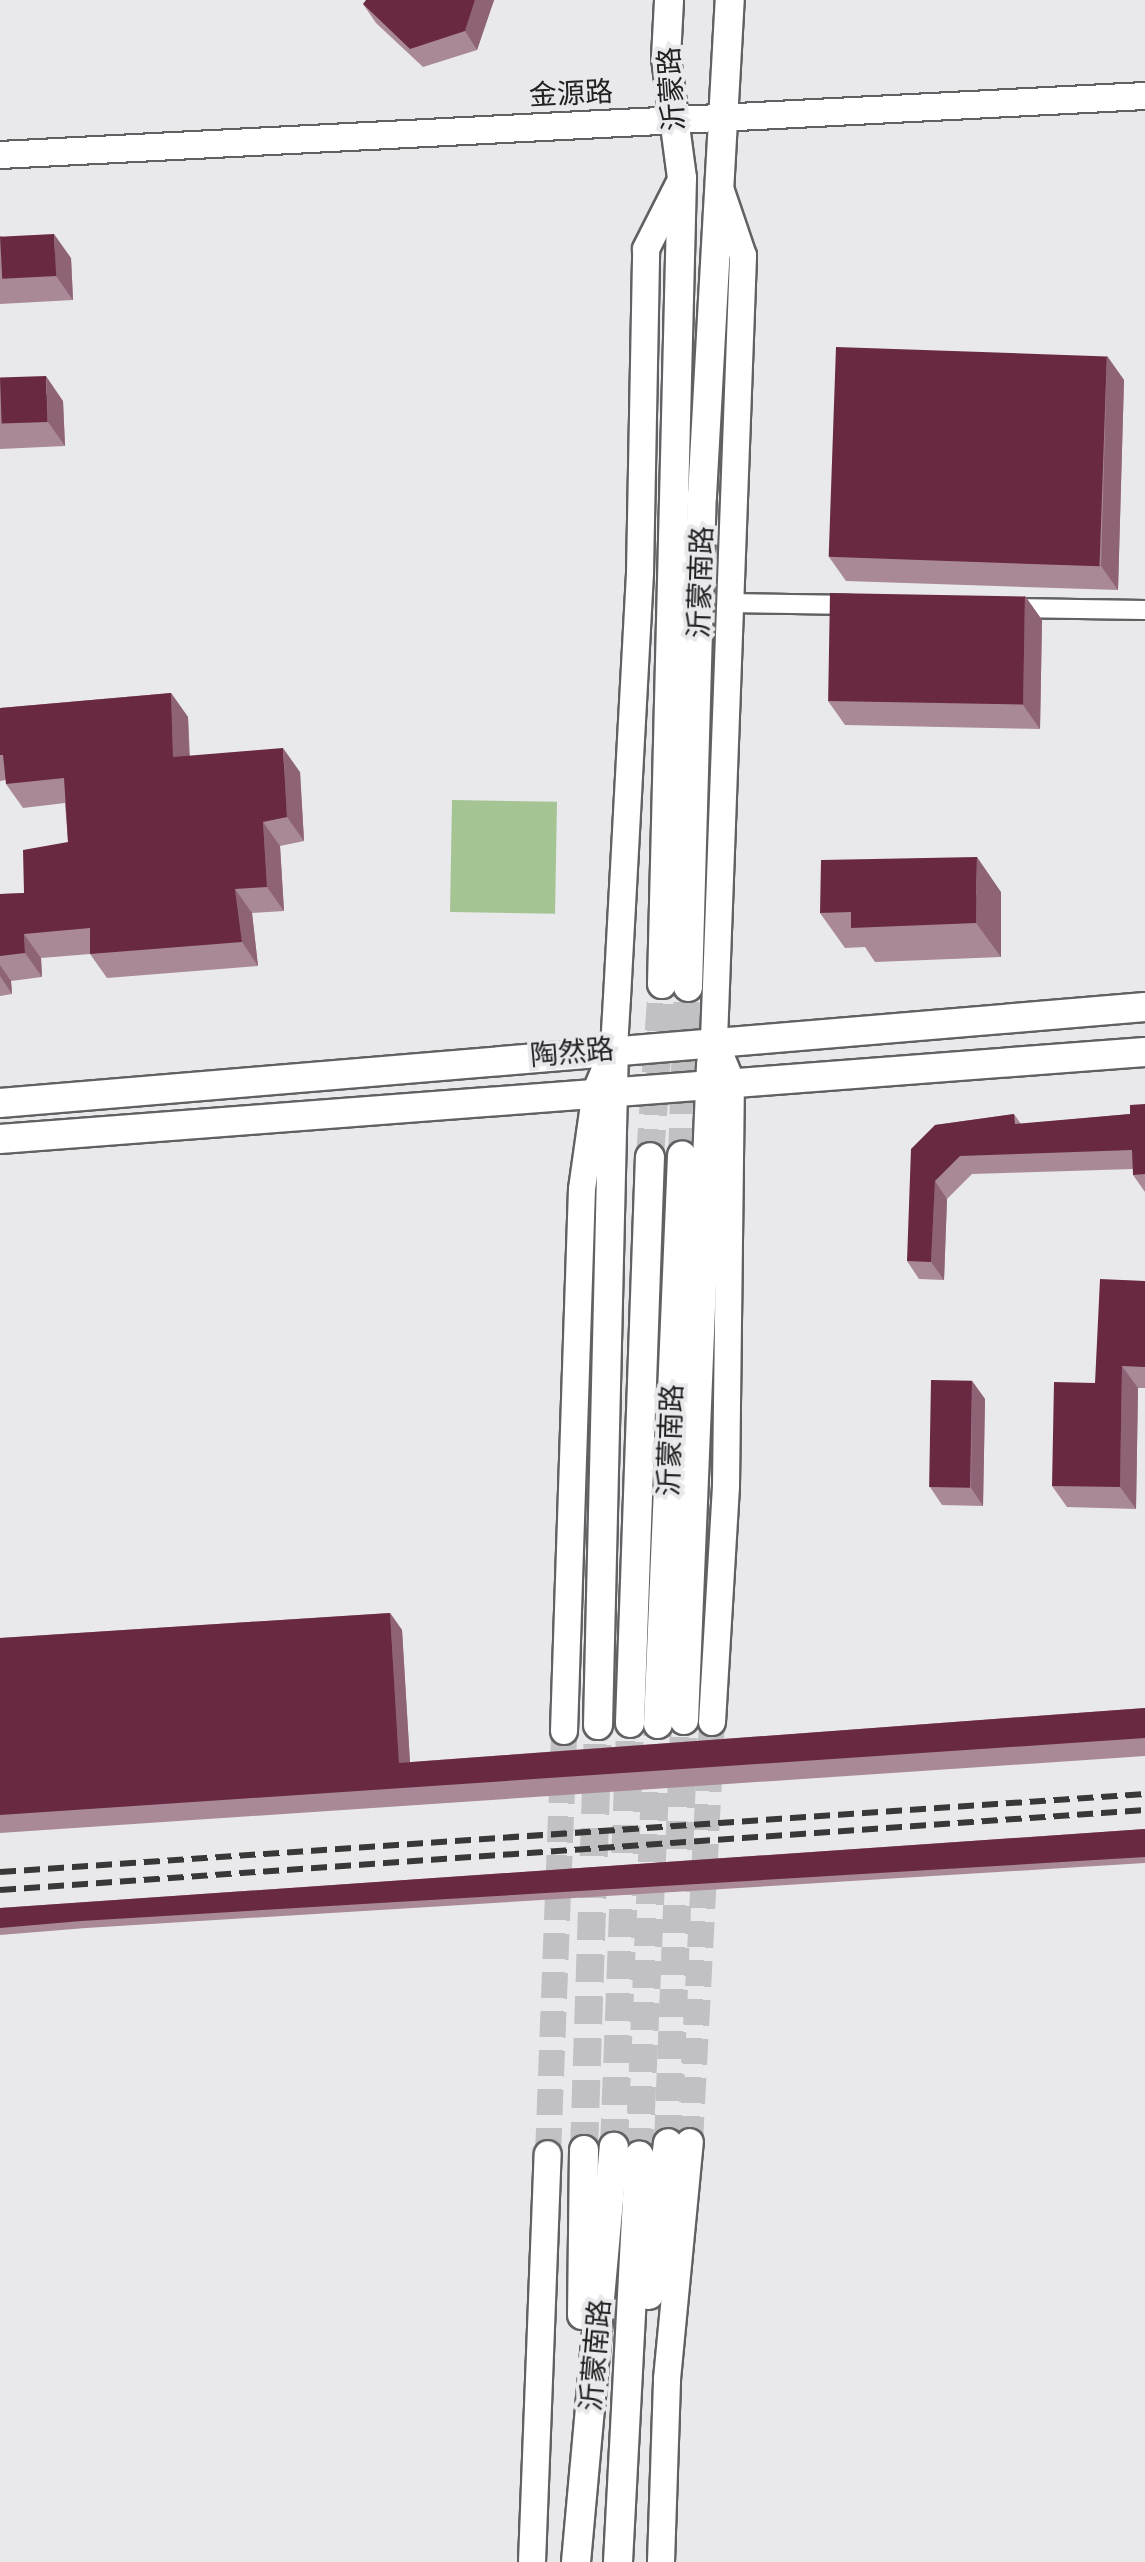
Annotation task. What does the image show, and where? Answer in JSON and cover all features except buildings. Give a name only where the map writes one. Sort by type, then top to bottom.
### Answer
[{"type":"main road","name":"沂蒙路","points":[[669,0],[670,120],[682,178]]},
{"type":"main road","name":"沂蒙路","points":[[716,177],[730,0]]},
{"type":"main road","name":"沂蒙南路","points":[[682,178],[675,986],[716,177]]},
{"type":"main road","name":"陶然路","points":[[0,1103],[614,1048],[1145,1007]]},
{"type":"main road","points":[[714,1040],[720,1081]]},
{"type":"main road","points":[[598,1725],[607,1090],[614,1048]]},
{"type":"main road","name":"陶然路","points":[[0,1139],[720,1081],[1145,1052]]},
{"type":"main road","name":"沂蒙南路","points":[[682,1156],[671,1722],[720,1081]]},
{"type":"main road","name":"沂蒙南路","points":[[630,1723],[650,1157]]},
{"type":"main road","points":[[618,2529],[679,2142]]},
{"type":"main road","points":[[578,2528],[584,2150]]},
{"type":"main road","name":"沂蒙南路","points":[[576,2562],[627,2151],[618,2562]]},
{"type":"street","name":"金源路","points":[[0,155],[1145,96]]},
{"type":"street","points":[[714,1040],[743,256],[716,177]]},
{"type":"street","points":[[614,1048],[640,572],[646,249],[682,178]]},
{"type":"street","points":[[728,603],[873,605]]},
{"type":"street","points":[[983,607],[1145,610]]},
{"type":"street","points":[[712,1722],[726,1486],[720,1081]]},
{"type":"street","points":[[564,1731],[582,1189],[607,1090]]},
{"type":"street","points":[[661,2562],[679,2142]]},
{"type":"street","points":[[532,2562],[548,2154]]},
{"type":"green space","points":[[452,800],[557,802],[555,914],[450,912]]},
{"type":"tunnel","points":[[650,1157],[662,984]]},
{"type":"tunnel","points":[[682,1156],[688,987]]},
{"type":"tunnel","points":[[668,2143],[684,1720]]},
{"type":"tunnel","points":[[690,2142],[712,1722]]},
{"type":"tunnel","points":[[614,2147],[630,1723]]},
{"type":"tunnel","points":[[639,2156],[658,1724]]},
{"type":"tunnel","points":[[584,2150],[598,1725]]},
{"type":"tunnel","points":[[548,2154],[564,1731]]},
{"type":"railway","points":[[0,1872],[1145,1794]]},
{"type":"railway","points":[[0,1890],[1145,1810]]}]
